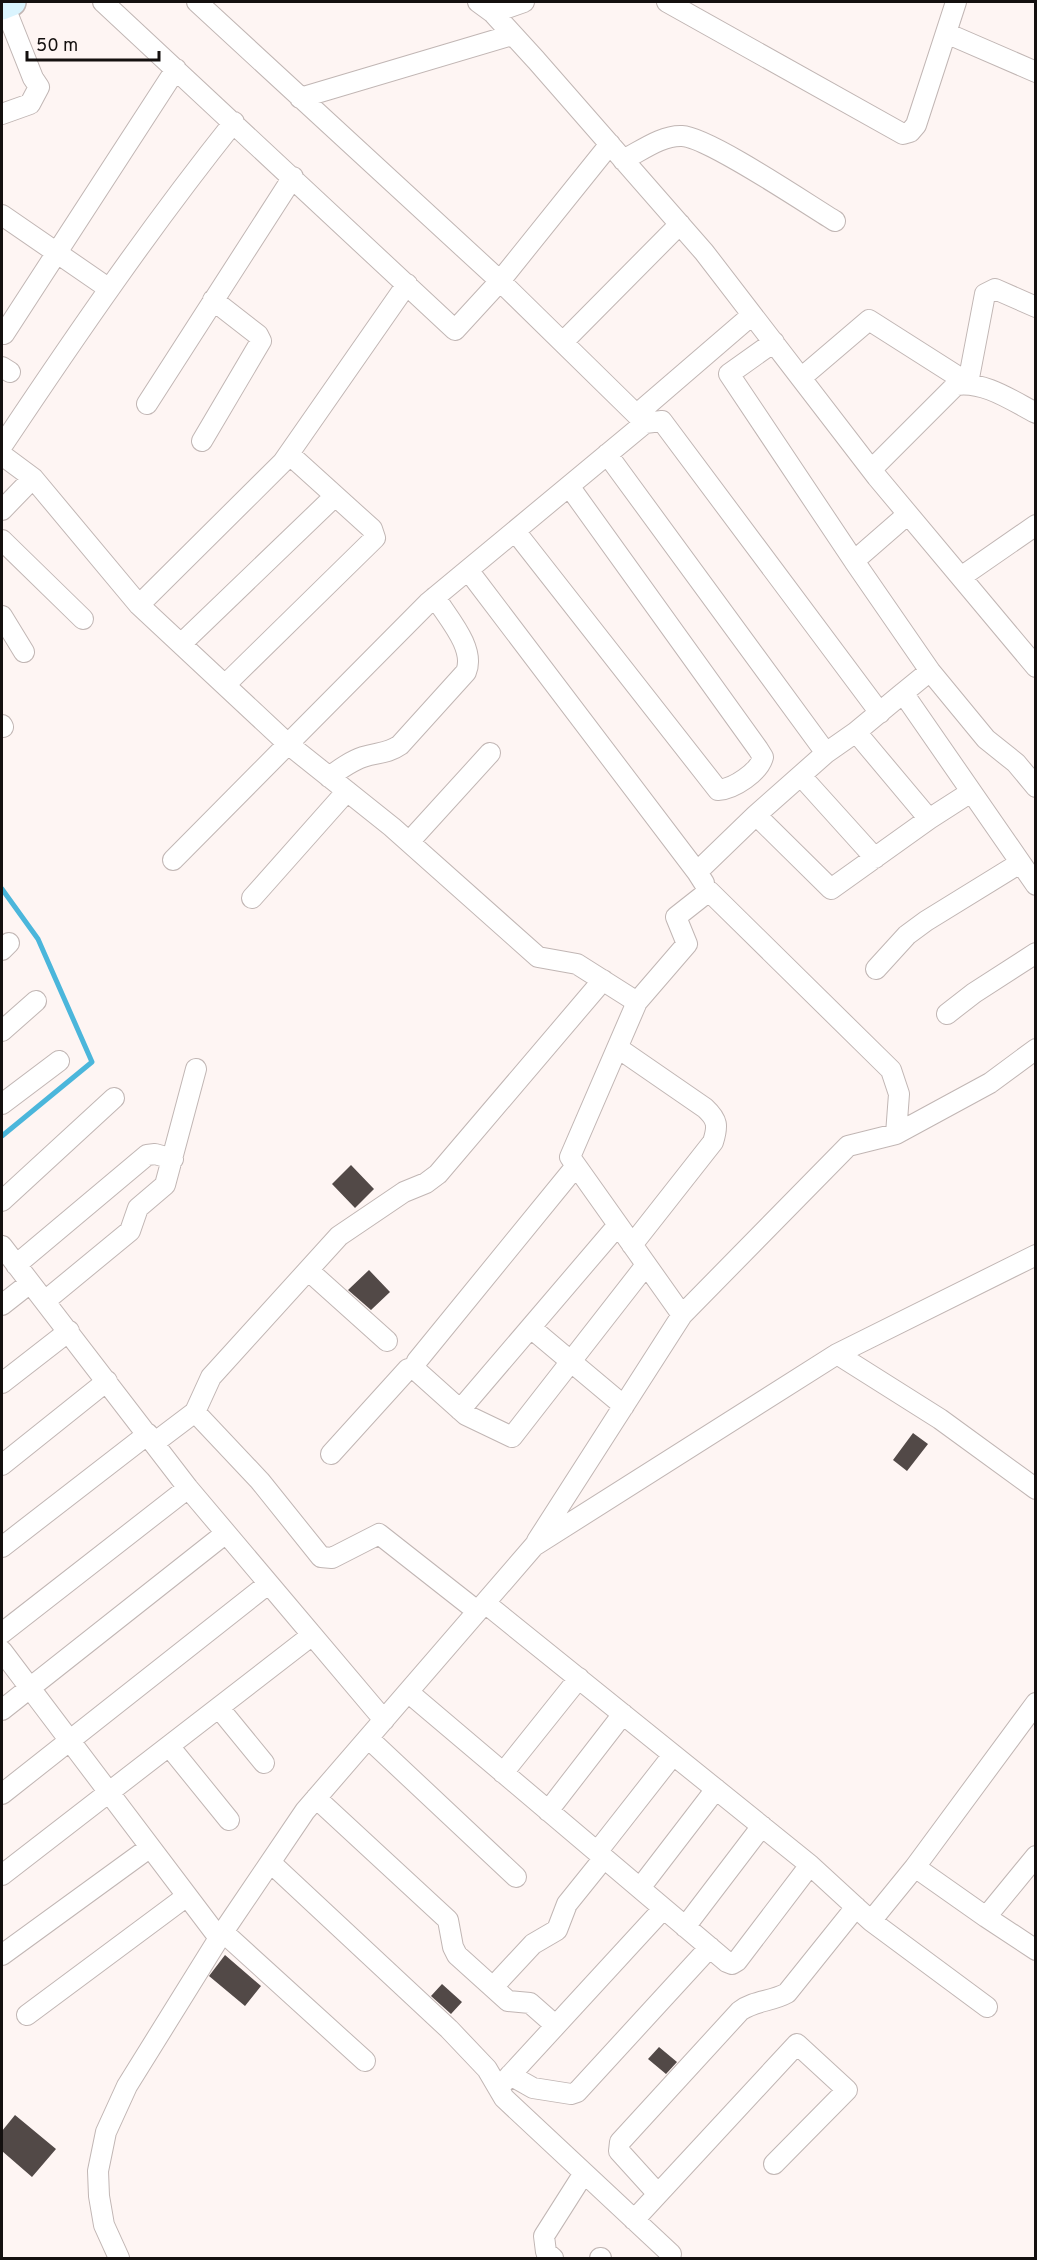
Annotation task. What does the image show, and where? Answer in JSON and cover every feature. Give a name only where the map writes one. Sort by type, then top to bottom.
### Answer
[{"type":"street","points":[[103,2],[455,330],[500,281],[610,144]]},
{"type":"street","points":[[197,2],[500,281],[641,418],[662,422],[880,712]]},
{"type":"street","points":[[486,7],[524,2]]},
{"type":"street","points":[[667,2],[903,134],[910,132],[916,126],[956,2]]},
{"type":"street","points":[[2,114],[30,104],[39,87],[33,78],[6,4]]},
{"type":"street","points":[[486,7],[680,224],[872,470],[1035,667]]},
{"type":"street","points":[[946,33],[1035,72]]},
{"type":"street","points":[[300,98],[512,35]]},
{"type":"street","points":[[4,334],[176,69]]},
{"type":"street","points":[[2,446],[108,288],[171,201],[234,122]]},
{"type":"street","points":[[623,160],[665,138],[684,136],[712,147],[835,221]]},
{"type":"street","points":[[147,404],[293,177]]},
{"type":"street","points":[[2,216],[108,288]]},
{"type":"street","points":[[564,341],[680,224]]},
{"type":"street","points":[[139,604],[239,508],[289,454],[406,284]]},
{"type":"street","points":[[968,383],[985,294],[995,289],[1035,308]]},
{"type":"street","points":[[202,441],[261,341],[258,335],[213,300]]},
{"type":"street","points":[[173,860],[435,597],[608,454],[641,418],[752,315]]},
{"type":"street","points":[[801,378],[869,320],[968,383],[982,386],[1035,413]]},
{"type":"street","points":[[774,342],[729,374],[930,671],[986,739],[1016,763],[1035,787]]},
{"type":"street","points":[[872,470],[956,385],[968,383]]},
{"type":"street","points":[[225,686],[375,538],[372,529],[289,454]]},
{"type":"street","points":[[608,454],[826,753]]},
{"type":"street","points":[[2,455],[33,478],[139,604],[288,744],[409,842],[538,957],[577,964],[637,1002]]},
{"type":"street","points":[[2,510],[33,478]]},
{"type":"street","points":[[515,531],[718,790],[728,789],[760,766],[763,757],[758,749],[569,486]]},
{"type":"street","points":[[181,644],[335,496]]},
{"type":"street","points":[[854,561],[908,514]]},
{"type":"street","points":[[961,577],[1035,525]]},
{"type":"street","points":[[2,540],[83,619]]},
{"type":"street","points":[[468,570],[697,872],[709,891],[891,1070],[899,1094],[896,1134]]},
{"type":"street","points":[[329,777],[364,756],[389,753],[400,745],[466,672],[470,662],[467,649],[435,597]]},
{"type":"street","points":[[2,616],[24,652]]},
{"type":"street","points":[[697,872],[756,815],[826,753],[856,732],[930,671]]},
{"type":"street","points":[[903,693],[1035,885]]},
{"type":"street","points":[[856,732],[929,819]]},
{"type":"street","points":[[409,842],[490,753]]},
{"type":"street","points":[[801,776],[875,858]]},
{"type":"street","points":[[252,898],[347,791]]},
{"type":"street","points":[[756,815],[831,889],[971,792]]},
{"type":"street","points":[[876,969],[907,935],[926,921],[1020,863]]},
{"type":"street","points":[[682,1315],[570,1157],[637,1002],[687,944],[676,917],[709,891]]},
{"type":"street","points":[[947,1014],[974,993],[1035,953]]},
{"type":"street","points":[[2,1547],[151,1439],[195,1412],[212,1377],[346,1230],[438,1174],[603,980]]},
{"type":"street","points":[[2,1031],[36,1001]]},
{"type":"street","points":[[618,1048],[705,1108],[714,1117],[718,1127],[713,1142],[632,1245]]},
{"type":"street","points":[[119,2259],[104,2225],[99,2196],[98,2171],[106,2132],[127,2086],[221,1935],[316,1798],[534,1546],[682,1315],[848,1146],[896,1134],[990,1083],[1035,1049]]},
{"type":"street","points":[[2,1104],[58,1061]]},
{"type":"street","points":[[45,1301],[130,1231],[138,1208],[165,1185],[196,1069]]},
{"type":"street","points":[[2,1201],[114,1098]]},
{"type":"street","points":[[16,1265],[147,1155],[155,1154],[173,1159]]},
{"type":"street","points":[[415,1367],[417,1361],[576,1166]]},
{"type":"street","points":[[460,1410],[618,1225]]},
{"type":"street","points":[[2,1246],[188,1488],[384,1720]]},
{"type":"street","points":[[534,1546],[837,1354],[1035,1255]]},
{"type":"street","points":[[415,1367],[471,1418],[512,1437],[646,1265]]},
{"type":"street","points":[[309,1271],[387,1341]]},
{"type":"street","points":[[2,1305],[30,1283]]},
{"type":"street","points":[[531,1328],[624,1406]]},
{"type":"street","points":[[2,1383],[69,1331]]},
{"type":"street","points":[[837,1354],[940,1419],[1035,1489]]},
{"type":"street","points":[[332,1454],[408,1369],[415,1367]]},
{"type":"street","points":[[2,1465],[107,1381]]},
{"type":"street","points":[[195,1412],[260,1481],[321,1557],[332,1558],[379,1534],[579,1678],[810,1865],[872,1921],[987,2007]]},
{"type":"street","points":[[2,1633],[188,1488]]},
{"type":"street","points":[[2,1710],[226,1533]]},
{"type":"street","points":[[2,1794],[71,1742],[268,1584]]},
{"type":"street","points":[[2,1875],[311,1636]]},
{"type":"street","points":[[2,1651],[149,1848],[221,1935],[365,2061]]},
{"type":"street","points":[[503,1773],[579,1678]]},
{"type":"street","points":[[408,1692],[727,1962],[738,1961],[810,1865]]},
{"type":"street","points":[[219,1708],[264,1763]]},
{"type":"street","points":[[872,1921],[1033,1710]]},
{"type":"street","points":[[549,1811],[622,1714]]},
{"type":"street","points":[[368,1738],[516,1877]]},
{"type":"street","points":[[169,1746],[229,1820]]},
{"type":"street","points":[[492,1987],[533,1944],[557,1930],[567,1904],[673,1755]]},
{"type":"street","points":[[640,1888],[716,1789]]},
{"type":"street","points":[[316,1798],[448,1920],[455,1951],[492,1987],[508,2001],[530,2003],[555,2025]]},
{"type":"street","points":[[685,1927],[762,1826]]},
{"type":"street","points":[[2,1955],[149,1848]]},
{"type":"street","points":[[986,1917],[1035,1856]]},
{"type":"street","points":[[271,1863],[487,2068],[504,2082],[533,2088],[571,2094],[577,2092],[710,1947]]},
{"type":"street","points":[[915,1867],[1035,1950]]},
{"type":"street","points":[[27,2015],[187,1896]]},
{"type":"street","points":[[658,2194],[619,2151],[620,2142],[740,2011],[751,2003],[779,1998],[787,1994],[856,1907]]},
{"type":"street","points":[[663,1909],[504,2082],[504,2098],[671,2254]]},
{"type":"street","points":[[634,2220],[797,2044],[847,2090],[774,2164]]},
{"type":"street","points":[[554,2259],[546,2252],[544,2236],[584,2173]]},
{"type":"building","points":[[351,1165],[374,1189],[355,1208],[332,1184]]},
{"type":"building","points":[[369,1270],[390,1292],[371,1310],[348,1290]]},
{"type":"building","points":[[913,1433],[928,1444],[907,1471],[893,1460]]},
{"type":"building","points":[[225,1955],[261,1986],[245,2006],[209,1976]]},
{"type":"building","points":[[442,1984],[462,2002],[451,2014],[431,1996]]},
{"type":"building","points":[[659,2047],[677,2062],[666,2074],[648,2059]]},
{"type":"building","points":[[15,2115],[56,2149],[32,2177],[2,2151],[2,2131]]},
{"type":"waterway","points":[[2,889],[38,939],[92,1062],[2,1136]]}]
